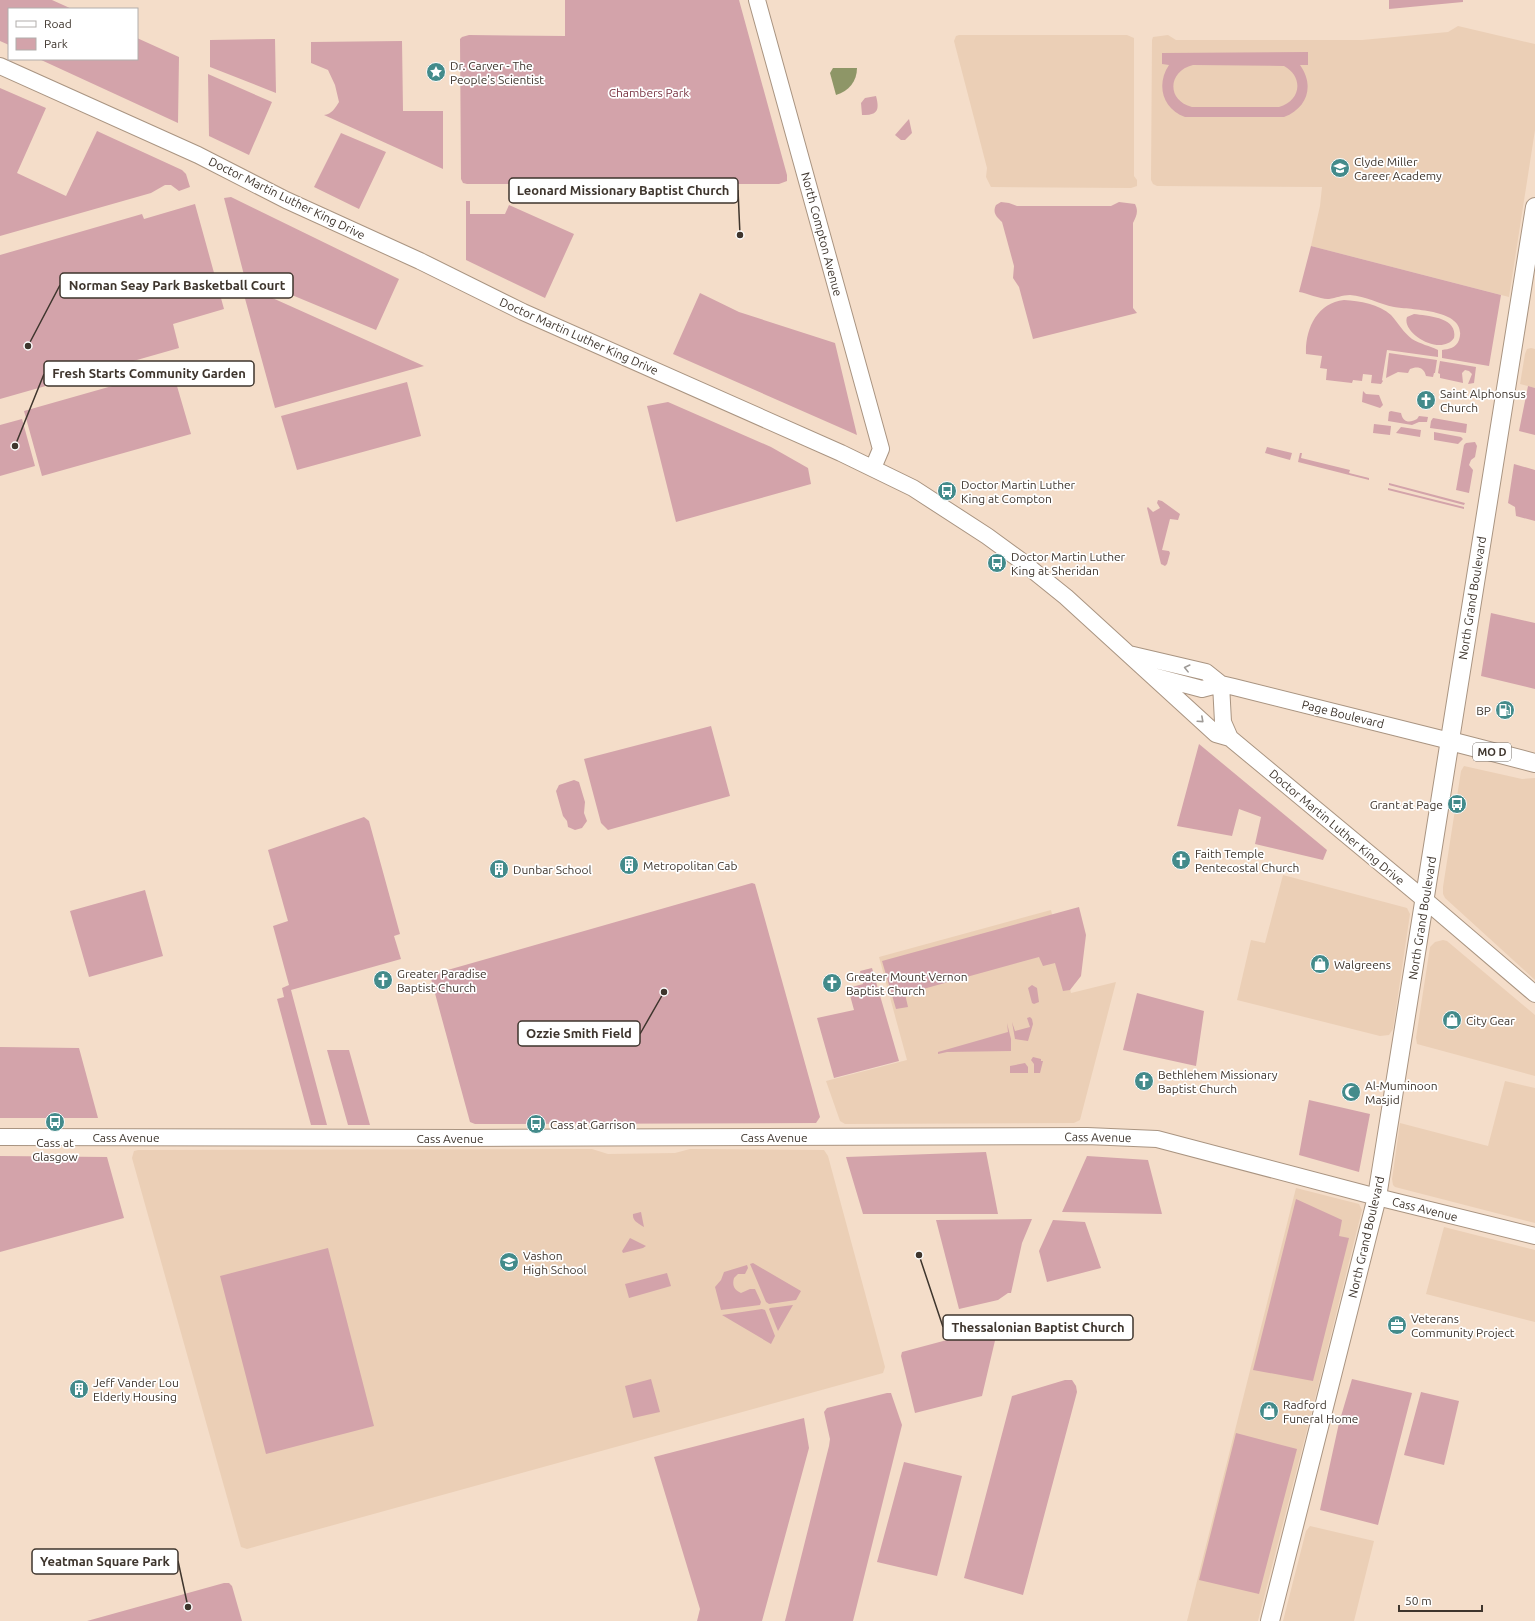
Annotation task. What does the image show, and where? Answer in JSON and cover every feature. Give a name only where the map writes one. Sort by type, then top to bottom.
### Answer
[{"type":"main road","name":"North Compton Avenue","points":[[757,0],[881,449],[873,468]]},
{"type":"main road","name":"Doctor Martin Luther King Drive","points":[[0,66],[198,155],[286,200],[420,261],[523,312],[873,468],[912,488],[946,508],[1020,560],[1085,613],[1216,734],[1230,738],[1426,900],[1535,994]]},
{"type":"main road","name":"North Grand Boulevard","points":[[1270,1621],[1377,1197],[1426,900],[1535,207]]},
{"type":"main road","name":"Doctor Martin Luther King Drive","points":[[1129,654],[1206,672],[1221,684],[1223,722],[1230,738]]},
{"type":"main road","name":"Page Boulevard","points":[[1151,675],[1202,689],[1221,684],[1535,763]]},
{"type":"main road","name":"Cass Avenue","points":[[0,1137],[470,1138],[1087,1136],[1142,1138],[1157,1139],[1377,1197],[1535,1236]]},
{"type":"shaded area","name":"Clyde Miller Career Academy","points":[[1458,26],[1535,44],[1535,130],[1509,297],[1311,246],[1320,206],[1322,187],[1157,186],[1153,184],[1151,180],[1153,37],[1168,35],[1176,40],[1362,40],[1448,32]]},
{"type":"shaded area","points":[[1127,35],[1134,38],[1134,176],[1137,180],[1137,186],[1131,188],[991,187],[986,177],[987,168],[954,41],[956,36]]},
{"type":"shaded area","points":[[833,68],[857,68],[856,77],[851,85],[845,91],[836,95],[830,73]]},
{"type":"shaded area","points":[[1527,349],[1535,349],[1535,388],[1520,384],[1525,354]]},
{"type":"shaded area","points":[[1464,766],[1522,779],[1535,778],[1535,980],[1445,898],[1443,894],[1461,771]]},
{"type":"shaded area","points":[[1283,875],[1407,908],[1410,914],[1393,1029],[1389,1035],[1380,1036],[1237,1000],[1251,940],[1265,943]]},
{"type":"shaded area","points":[[1051,910],[1071,993],[1116,982],[1080,1120],[1074,1123],[845,1124],[840,1121],[826,1081],[907,1060],[879,957]]},
{"type":"shaded area","points":[[1443,940],[1447,941],[1535,1015],[1535,1076],[1417,1044],[1416,1038],[1430,947],[1435,942]]},
{"type":"shaded area","points":[[1505,1081],[1535,1088],[1535,1223],[1395,1187],[1393,1185],[1392,1179],[1400,1123],[1488,1146]]},
{"type":"shaded area","name":"Vashon High School","points":[[592,1149],[608,1154],[675,1153],[690,1149],[824,1150],[828,1156],[885,1367],[883,1373],[247,1549],[241,1547],[132,1158],[134,1151]]},
{"type":"shaded area","points":[[1296,1188],[1359,1204],[1362,1210],[1319,1383],[1258,1621],[1187,1621]]},
{"type":"shaded area","points":[[1444,1227],[1535,1250],[1535,1322],[1426,1294]]},
{"type":"shaded area","points":[[1310,1526],[1374,1541],[1354,1621],[1283,1621],[1306,1531]]},
{"type":"green space","points":[[0,0],[52,0],[70,8],[8,8],[8,45],[0,41]]},
{"type":"green space","name":"Chambers Park","points":[[565,0],[739,0],[787,175],[787,181],[779,184],[463,183],[461,179],[460,39],[469,35],[565,36]]},
{"type":"green space","points":[[1389,0],[1463,0],[1463,2],[1389,9]]},
{"type":"green space","points":[[138,38],[179,57],[178,123],[41,60],[138,60]]},
{"type":"green space","points":[[275,39],[276,93],[210,67],[210,40]]},
{"type":"green space","points":[[402,41],[403,111],[443,111],[443,169],[324,115],[331,112],[339,102],[335,85],[328,70],[311,63],[311,42]]},
{"type":"green space","points":[[1308,52],[1308,65],[1300,65],[1305,73],[1307,81],[1308,88],[1306,96],[1298,108],[1284,117],[1185,117],[1177,113],[1166,102],[1162,88],[1165,72],[1169,65],[1162,64],[1162,53]],"holes":[[[1193,65],[1284,66],[1295,76],[1297,88],[1296,94],[1292,100],[1279,107],[1192,107],[1184,103],[1174,92],[1173,86],[1179,73],[1185,68]]]},
{"type":"green space","points":[[208,74],[272,102],[249,155],[209,136]]},
{"type":"green space","points":[[0,88],[46,108],[17,173],[66,196],[97,131],[182,170],[186,174],[190,187],[179,191],[171,185],[165,185],[151,193],[0,236]]},
{"type":"green space","points":[[876,96],[878,105],[876,111],[871,114],[862,115],[861,103],[865,98]]},
{"type":"green space","points":[[909,119],[912,133],[905,140],[901,140],[895,135]]},
{"type":"green space","points":[[341,133],[386,152],[359,209],[314,187]]},
{"type":"green space","points":[[231,197],[399,279],[376,330],[244,275],[224,198]]},
{"type":"green space","points":[[466,201],[470,201],[470,214],[505,214],[509,205],[574,234],[545,298],[466,260]]},
{"type":"green space","points":[[1001,202],[1017,206],[1111,206],[1119,202],[1135,204],[1137,212],[1133,223],[1133,308],[1137,313],[1033,339],[1019,287],[1013,278],[1014,266],[1002,222],[995,213],[996,205]]},
{"type":"green space","points":[[195,204],[224,309],[173,324],[179,348],[0,399],[0,255],[142,214],[144,219]]},
{"type":"green space","points":[[1311,246],[1501,295],[1489,366],[1442,358],[1442,350],[1450,349],[1458,343],[1459,340],[1460,330],[1456,322],[1448,317],[1437,313],[1394,307],[1356,296],[1347,295],[1326,299],[1299,292]]},
{"type":"green space","points":[[241,284],[424,366],[275,408]]},
{"type":"green space","points":[[700,293],[739,312],[835,343],[857,435],[673,354]]},
{"type":"green space","points":[[1344,300],[1369,304],[1386,311],[1412,339],[1438,350],[1438,357],[1387,350],[1383,381],[1381,384],[1371,383],[1372,375],[1363,374],[1362,381],[1353,380],[1352,383],[1326,380],[1327,369],[1320,368],[1322,356],[1306,354],[1308,335],[1314,319],[1320,312],[1335,302]]},
{"type":"green space","points":[[1414,314],[1434,317],[1447,322],[1454,331],[1454,338],[1448,343],[1440,345],[1423,341],[1410,330],[1407,323],[1407,317]]},
{"type":"green space","points":[[1389,353],[1437,360],[1435,373],[1433,377],[1426,376],[1422,369],[1415,368],[1410,369],[1408,373],[1398,372],[1386,378]]},
{"type":"green space","points":[[1440,361],[1476,367],[1474,383],[1468,384],[1472,374],[1465,370],[1462,373],[1463,383],[1440,378],[1440,374],[1438,373]]},
{"type":"green space","points":[[172,369],[191,434],[42,476],[24,411]]},
{"type":"green space","points":[[407,382],[421,436],[297,470],[281,416]]},
{"type":"green space","points":[[1528,386],[1535,388],[1535,435],[1519,431]]},
{"type":"green space","points":[[1363,391],[1366,394],[1379,395],[1383,405],[1380,408],[1362,402]]},
{"type":"green space","points":[[668,402],[771,447],[808,468],[811,484],[676,522],[647,406]]},
{"type":"green space","points":[[1389,412],[1401,413],[1403,419],[1407,421],[1417,419],[1419,416],[1428,417],[1427,422],[1419,422],[1412,425],[1388,421]]},
{"type":"green space","points":[[1433,418],[1467,424],[1466,433],[1430,428]]},
{"type":"green space","points":[[22,419],[35,466],[0,476],[0,425]]},
{"type":"green space","points":[[1374,424],[1391,426],[1390,435],[1373,433]]},
{"type":"green space","points":[[1401,427],[1421,430],[1420,437],[1396,433]]},
{"type":"green space","points":[[1434,432],[1461,437],[1463,439],[1458,444],[1434,440]]},
{"type":"green space","points":[[1475,442],[1477,446],[1475,457],[1471,460],[1469,465],[1473,470],[1469,493],[1456,490],[1464,445],[1466,443]]},
{"type":"green space","points":[[1267,447],[1292,453],[1290,460],[1265,453]]},
{"type":"green space","points":[[1300,453],[1302,453],[1301,458],[1350,470],[1349,473],[1369,478],[1369,480],[1298,462]]},
{"type":"green space","points":[[1514,464],[1535,470],[1535,521],[1516,516],[1515,507],[1508,503]]},
{"type":"green space","points":[[1389,483],[1465,503],[1464,505],[1389,485]]},
{"type":"green space","points":[[1388,488],[1464,507],[1464,509],[1388,490]]},
{"type":"green space","points":[[1158,500],[1162,501],[1180,514],[1178,520],[1170,519],[1162,550],[1169,551],[1170,553],[1165,566],[1161,564],[1147,508],[1148,507],[1153,512],[1160,508],[1157,503]]},
{"type":"green space","points":[[1491,613],[1535,623],[1535,689],[1481,676]]},
{"type":"green space","points":[[711,726],[730,796],[608,830],[601,823],[584,759]]},
{"type":"green space","points":[[1199,744],[1327,850],[1323,860],[1255,844],[1261,817],[1239,809],[1232,836],[1177,826]]},
{"type":"green space","points":[[574,780],[579,782],[585,802],[584,813],[587,821],[582,828],[575,830],[568,827],[567,821],[563,816],[556,791],[559,785]]},
{"type":"green space","points":[[364,817],[369,821],[400,934],[394,936],[401,959],[291,990],[327,1125],[311,1125],[277,999],[284,997],[282,988],[289,985],[273,926],[288,921],[268,850]]},
{"type":"green space","points":[[752,883],[755,884],[820,1117],[816,1123],[475,1124],[470,1122],[430,975]]},
{"type":"green space","points":[[145,890],[163,956],[89,977],[70,911]]},
{"type":"green space","points":[[1079,907],[1086,935],[1081,976],[1070,990],[1063,991],[1055,963],[1043,966],[1039,957],[905,994],[908,1007],[896,1009],[882,961]]},
{"type":"green space","points":[[872,968],[899,1061],[834,1078],[817,1018],[854,1010],[848,988],[863,984],[860,971]]},
{"type":"green space","points":[[1032,985],[1037,988],[1039,1002],[1034,1004],[1032,1003],[1028,988]]},
{"type":"green space","points":[[1137,993],[1204,1011],[1196,1066],[1123,1050]]},
{"type":"green space","points":[[1030,1017],[1033,1024],[1028,1041],[1015,1039],[1012,1022],[1015,1031],[1030,1027],[1027,1018]]},
{"type":"green space","points":[[1007,1023],[1011,1039],[1011,1051],[947,1052],[938,1054],[938,1052],[1008,1032]]},
{"type":"green space","points":[[0,1047],[79,1048],[98,1118],[0,1118]]},
{"type":"green space","points":[[327,1050],[349,1050],[370,1125],[348,1125]]},
{"type":"green space","points":[[1033,1057],[1043,1061],[1040,1073],[1034,1073],[1034,1064],[1031,1060]]},
{"type":"green space","points":[[1025,1063],[1028,1067],[1028,1073],[1010,1073],[1010,1066]]},
{"type":"green space","points":[[1309,1100],[1370,1114],[1359,1172],[1299,1155]]},
{"type":"green space","points":[[986,1152],[998,1214],[863,1214],[846,1157]]},
{"type":"green space","points":[[0,1156],[107,1157],[124,1218],[0,1252]]},
{"type":"green space","points":[[1087,1156],[1148,1160],[1162,1214],[1062,1212]]},
{"type":"green space","points":[[1296,1199],[1342,1220],[1339,1236],[1349,1238],[1313,1381],[1253,1370]]},
{"type":"green space","points":[[641,1212],[644,1227],[636,1222],[633,1216],[633,1214]]},
{"type":"green space","points":[[1032,1219],[1022,1243],[1011,1293],[1008,1293],[998,1300],[959,1309],[936,1220]]},
{"type":"green space","points":[[1053,1220],[1085,1222],[1101,1268],[1047,1282],[1039,1251]]},
{"type":"green space","points":[[630,1238],[646,1246],[623,1253],[622,1251]]},
{"type":"green space","points":[[328,1248],[374,1426],[266,1454],[220,1276]]},
{"type":"green space","points":[[753,1263],[801,1291],[796,1300],[769,1304],[766,1302],[750,1264]]},
{"type":"green space","points":[[747,1265],[748,1268],[745,1274],[738,1274],[734,1278],[734,1287],[741,1293],[750,1289],[755,1289],[761,1302],[760,1305],[721,1310],[715,1287],[721,1280],[724,1272]]},
{"type":"green space","points":[[667,1273],[671,1286],[629,1298],[625,1284]]},
{"type":"green space","points":[[793,1305],[778,1331],[769,1309]]},
{"type":"green space","points":[[762,1309],[765,1310],[775,1336],[771,1344],[722,1315]]},
{"type":"green space","points":[[992,1328],[997,1332],[982,1396],[915,1413],[901,1356],[902,1352]]},
{"type":"green space","points":[[651,1379],[660,1412],[633,1418],[625,1386]]},
{"type":"green space","points":[[1352,1379],[1412,1393],[1378,1525],[1320,1510],[1339,1423]]},
{"type":"green space","points":[[1065,1380],[1072,1380],[1076,1386],[1077,1392],[1023,1595],[964,1578],[1012,1396]]},
{"type":"green space","points":[[1421,1392],[1459,1401],[1444,1465],[1404,1455]]},
{"type":"green space","points":[[891,1393],[902,1425],[853,1621],[785,1621],[829,1446],[830,1439],[824,1412],[827,1408]]},
{"type":"green space","points":[[804,1418],[809,1448],[762,1621],[697,1621],[700,1609],[654,1457]]},
{"type":"green space","points":[[1236,1433],[1297,1449],[1259,1594],[1199,1580]]},
{"type":"green space","points":[[904,1462],[962,1476],[937,1576],[877,1562]]},
{"type":"green space","points":[[224,1583],[229,1583],[232,1586],[242,1621],[87,1621]]},
{"type":"place","name":"Dr. Carver - The People's Scientist","points":[[436,72]]},
{"type":"place","name":"Clyde Miller Career Academy","points":[[1340,168]]},
{"type":"place","name":"Leonard Missionary Baptist Church","points":[[740,235]]},
{"type":"place","name":"Norman Seay Park Basketball Court","points":[[28,346]]},
{"type":"place","name":"Saint Alphonsus Church","points":[[1426,400]]},
{"type":"place","name":"Fresh Starts Community Garden","points":[[15,446]]},
{"type":"place","name":"Doctor Martin Luther King at Compton","points":[[947,491]]},
{"type":"place","name":"Doctor Martin Luther King at Sheridan","points":[[997,563]]},
{"type":"place","name":"BP","points":[[1505,710]]},
{"type":"place","name":"Grant at Page","points":[[1457,804]]},
{"type":"place","name":"Faith Temple Pentecostal Church","points":[[1181,860]]},
{"type":"place","name":"Metropolitan Cab","points":[[629,865]]},
{"type":"place","name":"Dunbar School","points":[[499,869]]},
{"type":"place","name":"Walgreens","points":[[1320,964]]},
{"type":"place","name":"Greater Paradise Baptist Church","points":[[383,980]]},
{"type":"place","name":"Greater Mount Vernon Baptist Church","points":[[832,983]]},
{"type":"place","name":"Ozzie Smith Field","points":[[664,992]]},
{"type":"place","name":"City Gear","points":[[1452,1020]]},
{"type":"place","name":"Bethlehem Missionary Baptist Church","points":[[1144,1081]]},
{"type":"place","name":"Al-Muminoon Masjid","points":[[1351,1092]]},
{"type":"place","name":"Cass at Glasgow","points":[[55,1122]]},
{"type":"place","name":"Cass at Garrison","points":[[536,1124]]},
{"type":"place","name":"Thessalonian Baptist Church","points":[[919,1255]]},
{"type":"place","name":"Vashon High School","points":[[509,1262]]},
{"type":"place","name":"Veterans Community Project","points":[[1397,1325]]},
{"type":"place","name":"Jeff Vander Lou Elderly Housing","points":[[79,1389]]},
{"type":"place","name":"Radford Funeral Home","points":[[1269,1411]]},
{"type":"place","name":"Yeatman Square Park","points":[[188,1607]]}]
